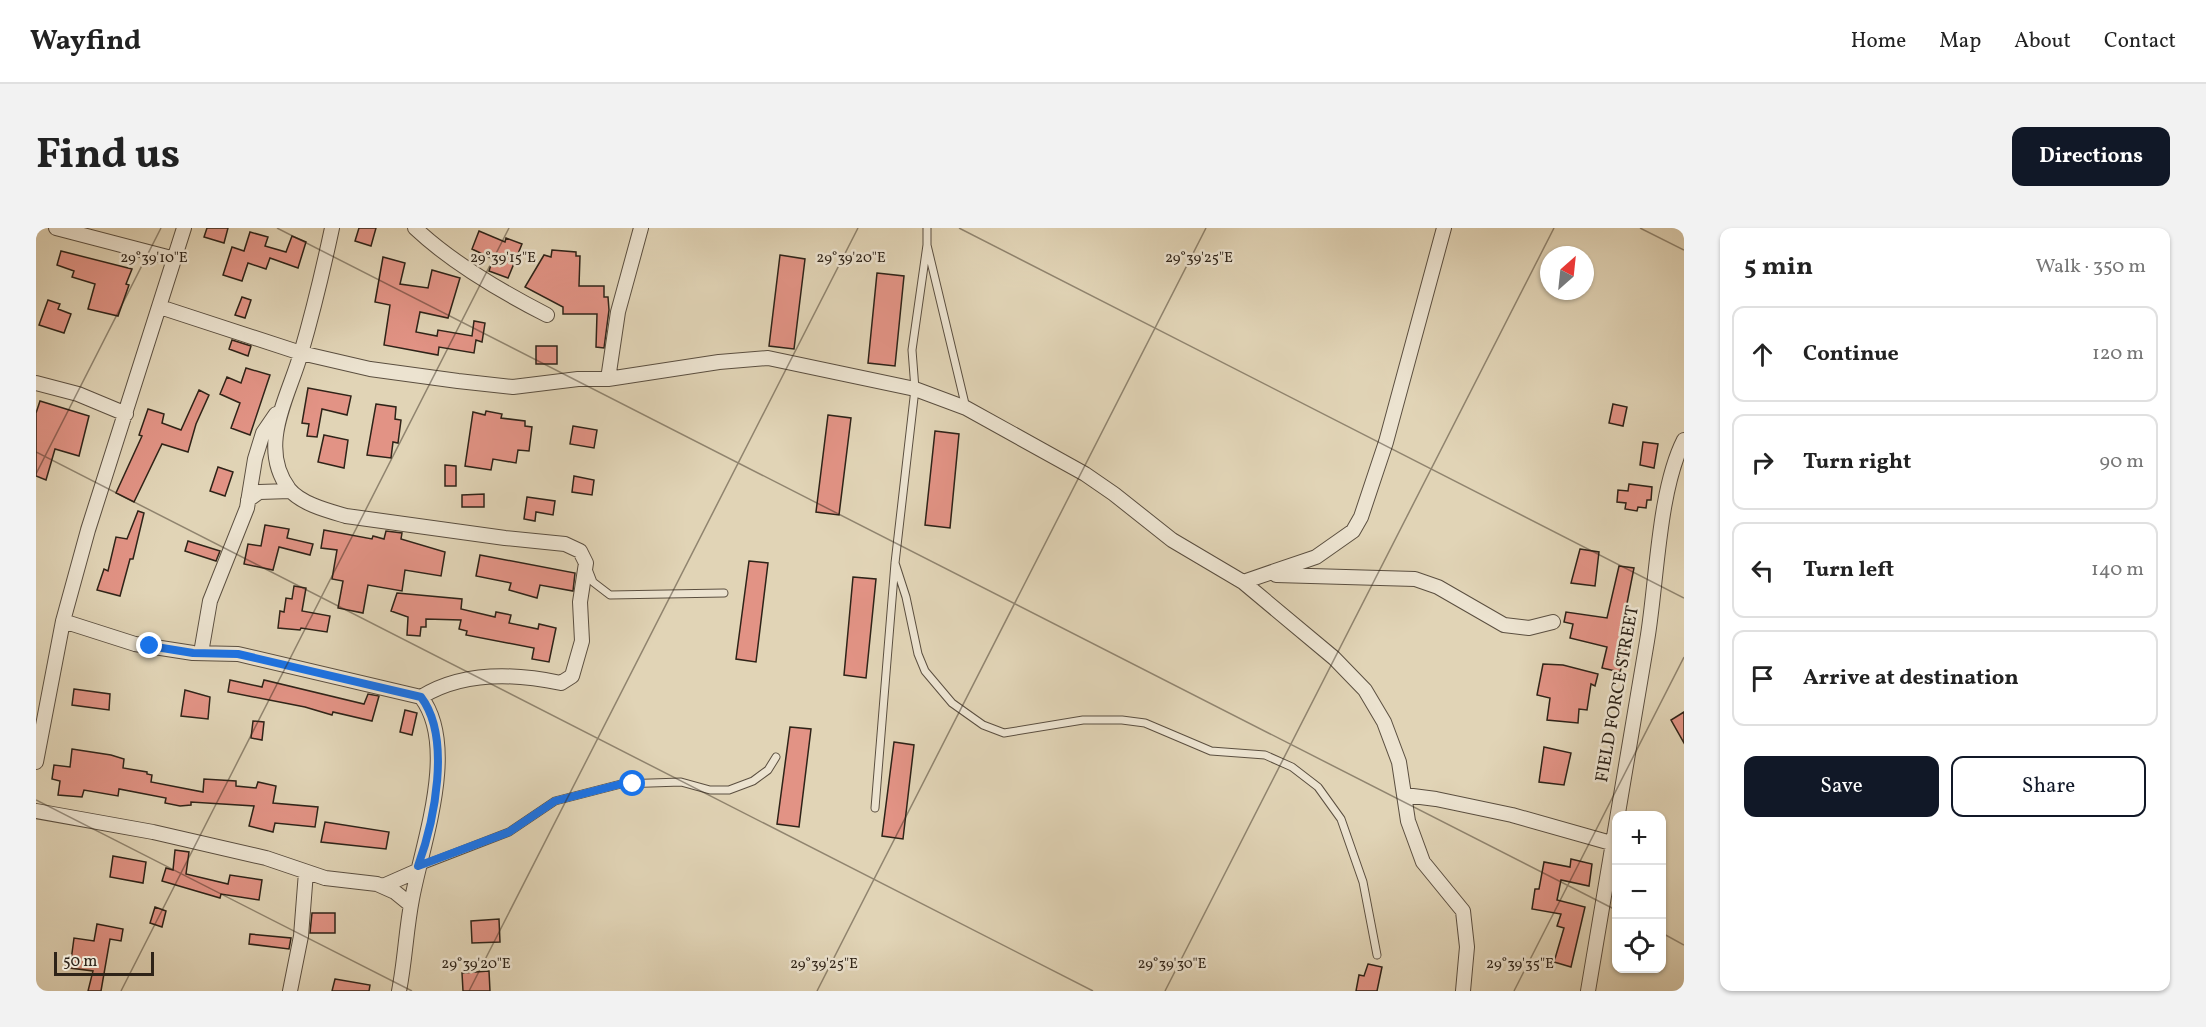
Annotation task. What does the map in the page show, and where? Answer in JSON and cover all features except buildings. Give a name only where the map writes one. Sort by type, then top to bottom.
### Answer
[{"type":"street","points":[[56,228],[175,260]]},
{"type":"street","points":[[36,762],[63,621],[88,530],[184,228]]},
{"type":"street","points":[[290,491],[282,477],[276,457],[276,429],[281,405],[301,354],[332,228]]},
{"type":"street","points":[[415,228],[440,250],[547,315]]},
{"type":"street","points":[[608,379],[618,312],[641,228]]},
{"type":"street","points":[[1243,582],[1316,557],[1341,542],[1353,531],[1361,517],[1386,442],[1444,228]]},
{"type":"street","points":[[160,307],[301,354],[370,369],[513,387],[578,379],[608,379],[719,362],[768,358],[848,377],[915,389],[966,408],[1085,474],[1172,540],[1243,582],[1334,658],[1365,690],[1384,722],[1399,762],[1408,821],[1423,862],[1463,911],[1467,947],[1463,991]]},
{"type":"street","points":[[36,383],[78,394],[126,414]]},
{"type":"street","points":[[201,653],[210,601],[218,576],[237,535],[248,500],[255,459],[263,434],[281,405]]},
{"type":"street","name":"FIELD FORCE STREET","points":[[1588,991],[1611,843],[1648,640],[1665,510],[1675,465],[1684,440]]},
{"type":"street","points":[[63,621],[135,644],[201,653],[238,654],[421,697],[451,682],[477,677],[508,676],[561,683],[567,680],[575,669],[582,641],[580,602],[586,563],[580,551],[565,544],[346,516],[321,508],[290,491],[260,492],[248,500]]},
{"type":"street","points":[[1268,575],[1415,579],[1438,587],[1504,625],[1529,628],[1553,622]]},
{"type":"street","points":[[399,991],[417,868],[433,816],[437,779],[435,732],[426,704],[421,697]]},
{"type":"street","points":[[1405,795],[1512,815],[1611,843]]},
{"type":"street","points":[[36,811],[187,840],[266,858],[325,878],[383,886],[411,905]]},
{"type":"street","points":[[383,886],[417,868]]},
{"type":"street","points":[[290,991],[301,936],[306,872]]},
{"type":"lane","points":[[875,808],[895,563],[915,389],[912,350],[927,244],[927,228]]},
{"type":"lane","points":[[927,244],[966,408]]},
{"type":"lane","points":[[586,563],[593,582],[610,595],[724,593]]},
{"type":"lane","points":[[895,563],[906,597],[918,654],[926,671],[937,688],[952,703],[983,725],[1004,734],[1083,720],[1122,720],[1145,723],[1211,750],[1265,755],[1292,767],[1318,787],[1341,819],[1363,882],[1377,955]]},
{"type":"lane","points":[[417,868],[509,832],[555,801],[621,784],[681,782],[710,790],[729,790],[753,782],[768,770],[776,757]]},
{"type":"route","points":[[150,646],[193,653],[238,654],[414,693],[421,697],[426,704],[435,732],[437,779],[433,816],[418,866],[441,860],[509,832],[555,801],[609,789],[621,784],[633,784]]}]
